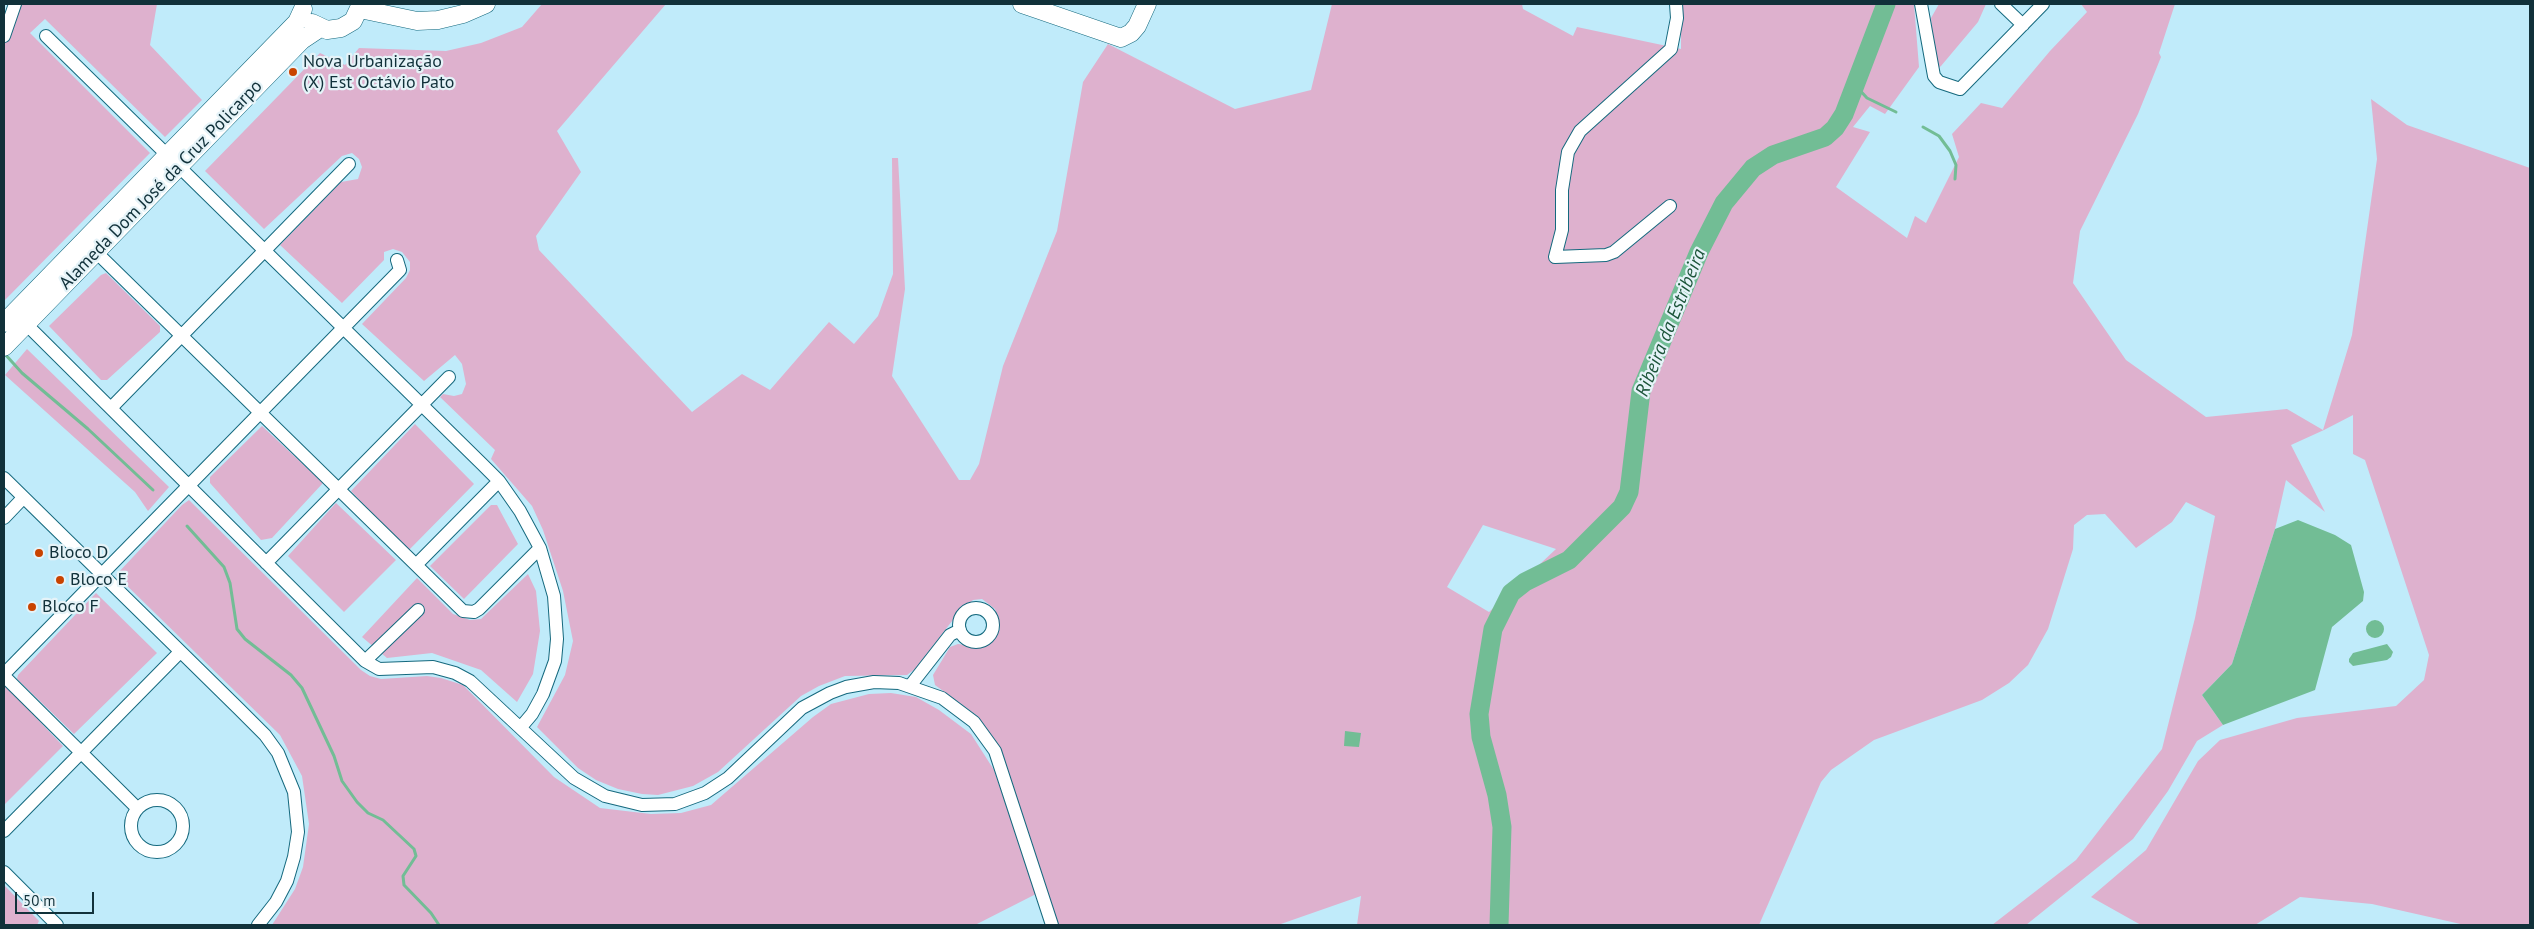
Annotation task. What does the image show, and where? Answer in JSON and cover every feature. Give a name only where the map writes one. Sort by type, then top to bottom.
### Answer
[{"type":"street","points":[[4,36],[15,4]]},
{"type":"street","points":[[302,6],[309,20],[320,28],[334,30],[347,25],[360,6],[417,21],[438,20],[486,4]]},
{"type":"street","points":[[1022,4],[1121,38],[1131,33],[1137,26],[1147,4]]},
{"type":"street","points":[[1670,206],[1628,241],[1606,255],[1555,257],[1562,230],[1562,190],[1568,152],[1580,131],[1671,49],[1677,18],[1676,4]]},
{"type":"street","points":[[1921,4],[1934,76],[1939,82],[1960,89],[2043,4]]},
{"type":"street","points":[[2001,4],[2023,25]]},
{"type":"street","name":"Alameda Dom José da Cruz Policarpo","points":[[7,336],[173,160],[297,22],[302,6]]},
{"type":"street","name":"Alameda Dom José da Cruz Policarpo","points":[[7,336],[26,324],[96,252],[173,160],[302,40],[320,28]]},
{"type":"street","points":[[46,36],[266,250],[499,481],[520,511],[540,548],[554,596],[557,639],[555,661],[543,694],[522,727]]},
{"type":"street","points":[[111,408],[349,164]]},
{"type":"street","points":[[96,252],[460,608],[474,612],[540,548]]},
{"type":"street","points":[[137,808],[4,675],[400,270],[397,260]]},
{"type":"street","points":[[26,324],[365,661],[379,669],[432,667],[455,673],[470,681],[522,727],[574,778],[605,796],[642,805],[674,804],[705,793],[728,778],[802,708],[830,692],[862,683],[886,682],[910,686],[942,698],[964,712],[981,731],[1000,763],[1052,925]]},
{"type":"street","points":[[266,563],[420,404],[449,377]]},
{"type":"street","points":[[4,478],[265,735],[278,753],[289,777],[296,804],[298,832],[294,857],[287,881],[276,902],[258,925]]},
{"type":"street","points":[[416,565],[499,481]]},
{"type":"street","points":[[4,518],[23,498]]},
{"type":"street","points":[[365,661],[418,610]]},
{"type":"street","points":[[910,686],[950,635],[960,630]]},
{"type":"street","points":[[4,831],[180,652]]},
{"type":"street","points":[[160,799],[175,806],[184,821],[184,829],[176,845],[160,852],[143,848],[132,834],[132,816],[137,808],[144,803],[160,799]]},
{"type":"street","points":[[4,872],[52,923]]},
{"type":"shaded area","points":[[19,4],[157,4],[150,45],[202,100],[165,137],[45,19],[30,33],[150,153],[4,301],[4,46]]},
{"type":"shaded area","points":[[542,4],[666,4],[557,131],[581,172],[536,236],[539,250],[692,412],[742,374],[770,390],[829,322],[854,344],[878,316],[893,274],[892,158],[898,158],[905,289],[892,376],[959,480],[970,480],[979,464],[1003,366],[1057,231],[1083,82],[1108,44],[1235,109],[1311,90],[1332,4],[1522,4],[1523,9],[1573,36],[1577,27],[1681,49],[1681,4],[1914,4],[1919,67],[1885,114],[1870,106],[1853,127],[1870,132],[1836,187],[1907,238],[1915,216],[1926,223],[1959,157],[1952,134],[1981,103],[2002,108],[2050,51],[2087,12],[2081,4],[2175,4],[2159,53],[2161,57],[2138,114],[2080,231],[2073,283],[2126,360],[2206,417],[2287,409],[2323,430],[2352,335],[2377,159],[2371,99],[2407,125],[2530,168],[2530,925],[2465,925],[2372,904],[2300,897],[2255,925],[2141,925],[2091,897],[2146,850],[2198,761],[2220,740],[2297,718],[2396,706],[2424,680],[2429,655],[2365,460],[2353,454],[2353,415],[2324,430],[2291,445],[2325,512],[2286,480],[2275,529],[2232,664],[2202,695],[2223,725],[2197,741],[2168,791],[2133,839],[2026,925],[1992,925],[2076,860],[2162,749],[2195,618],[2215,516],[2186,502],[2172,522],[2136,548],[2105,514],[2087,515],[2074,525],[2073,549],[2048,629],[2028,665],[2009,683],[1982,700],[1874,740],[1831,770],[1821,782],[1759,925],[1357,925],[1361,896],[1278,925],[1057,925],[1001,749],[976,715],[935,685],[933,675],[950,647],[958,644],[983,647],[992,641],[1000,629],[995,609],[982,599],[973,600],[959,612],[915,669],[907,675],[845,676],[819,686],[801,696],[718,772],[693,786],[658,795],[618,789],[596,780],[578,768],[537,727],[565,675],[573,641],[563,591],[543,530],[532,506],[491,459],[495,450],[440,397],[443,394],[454,396],[462,394],[466,384],[462,364],[455,355],[424,381],[362,324],[406,278],[410,270],[410,262],[402,252],[393,249],[384,252],[384,260],[342,303],[280,245],[341,182],[358,179],[362,167],[359,159],[352,153],[342,156],[264,229],[205,171],[320,53],[345,65],[359,48],[446,51],[481,43],[522,27]],"holes":[[[1483,525],[1556,549],[1489,612],[1447,587]]]},
{"type":"shaded area","points":[[1939,4],[1986,4],[1978,22],[1936,70],[1931,18]]},
{"type":"shaded area","points":[[106,273],[160,326],[160,332],[107,380],[101,380],[49,326],[101,275]]},
{"type":"shaded area","points":[[27,349],[169,487],[148,511],[135,492],[5,375]]},
{"type":"shaded area","points":[[415,424],[474,484],[408,551],[351,491]]},
{"type":"shaded area","points":[[262,426],[323,483],[272,538],[261,540],[210,483],[210,477]]},
{"type":"shaded area","points":[[189,500],[361,670],[370,676],[381,679],[427,676],[463,685],[554,777],[600,808],[651,814],[681,813],[711,805],[813,717],[831,704],[869,694],[891,693],[916,697],[939,710],[971,734],[994,770],[1036,894],[975,925],[272,925],[295,889],[303,867],[309,824],[302,776],[280,735],[116,575],[182,505]]},
{"type":"shaded area","points":[[336,503],[396,560],[344,612],[288,556]]},
{"type":"shaded area","points":[[491,505],[497,505],[518,544],[464,599],[430,566]]},
{"type":"shaded area","points":[[2298,520],[2335,535],[2351,545],[2364,592],[2363,601],[2332,627],[2315,690],[2223,725],[2202,695],[2232,664],[2275,529]]},
{"type":"shaded area","points":[[528,574],[536,591],[540,631],[533,674],[517,702],[481,670],[432,653],[387,658],[362,637],[417,578],[453,614],[470,620],[481,619]]},
{"type":"shaded area","points":[[96,593],[157,653],[74,734],[17,679],[18,675]]},
{"type":"shaded area","points":[[2375,620],[2381,623],[2384,629],[2381,635],[2375,638],[2369,635],[2366,629],[2369,623]]},
{"type":"shaded area","points":[[2387,644],[2393,652],[2387,660],[2353,666],[2349,662],[2353,653]]},
{"type":"shaded area","points":[[6,686],[63,746],[4,805],[4,689]]},
{"type":"shaded area","points":[[1345,731],[1361,733],[1359,747],[1344,746]]},
{"type":"shaded area","points":[[4,885],[39,921],[37,925],[4,925]]},
{"type":"waterway","name":"Ribeira da Estribeira","points":[[1499,925],[1502,827],[1497,795],[1481,737],[1479,714],[1493,629],[1511,593],[1525,582],[1569,560],[1622,507],[1629,492],[1641,391],[1699,252],[1724,203],[1753,168],[1773,155],[1825,137],[1835,128],[1844,114],[1886,4]]},
{"type":"waterway","points":[[1855,85],[1867,98],[1896,112]]},
{"type":"waterway","points":[[1923,127],[1939,136],[1950,151],[1956,165],[1955,179]]},
{"type":"waterway","points":[[4,353],[22,373],[88,429],[153,490]]},
{"type":"waterway","points":[[187,526],[224,567],[230,583],[237,629],[245,639],[291,675],[302,688],[334,756],[342,781],[357,802],[368,813],[383,820],[414,849],[416,856],[403,876],[404,885],[431,913],[439,925]]},
{"type":"place","name":"Nova Urbanização (X) Est Octávio Pato","points":[[293,72]]},
{"type":"place","name":"Bloco D","points":[[39,553]]},
{"type":"place","name":"Bloco E","points":[[60,580]]},
{"type":"place","name":"Bloco F","points":[[32,607]]}]
